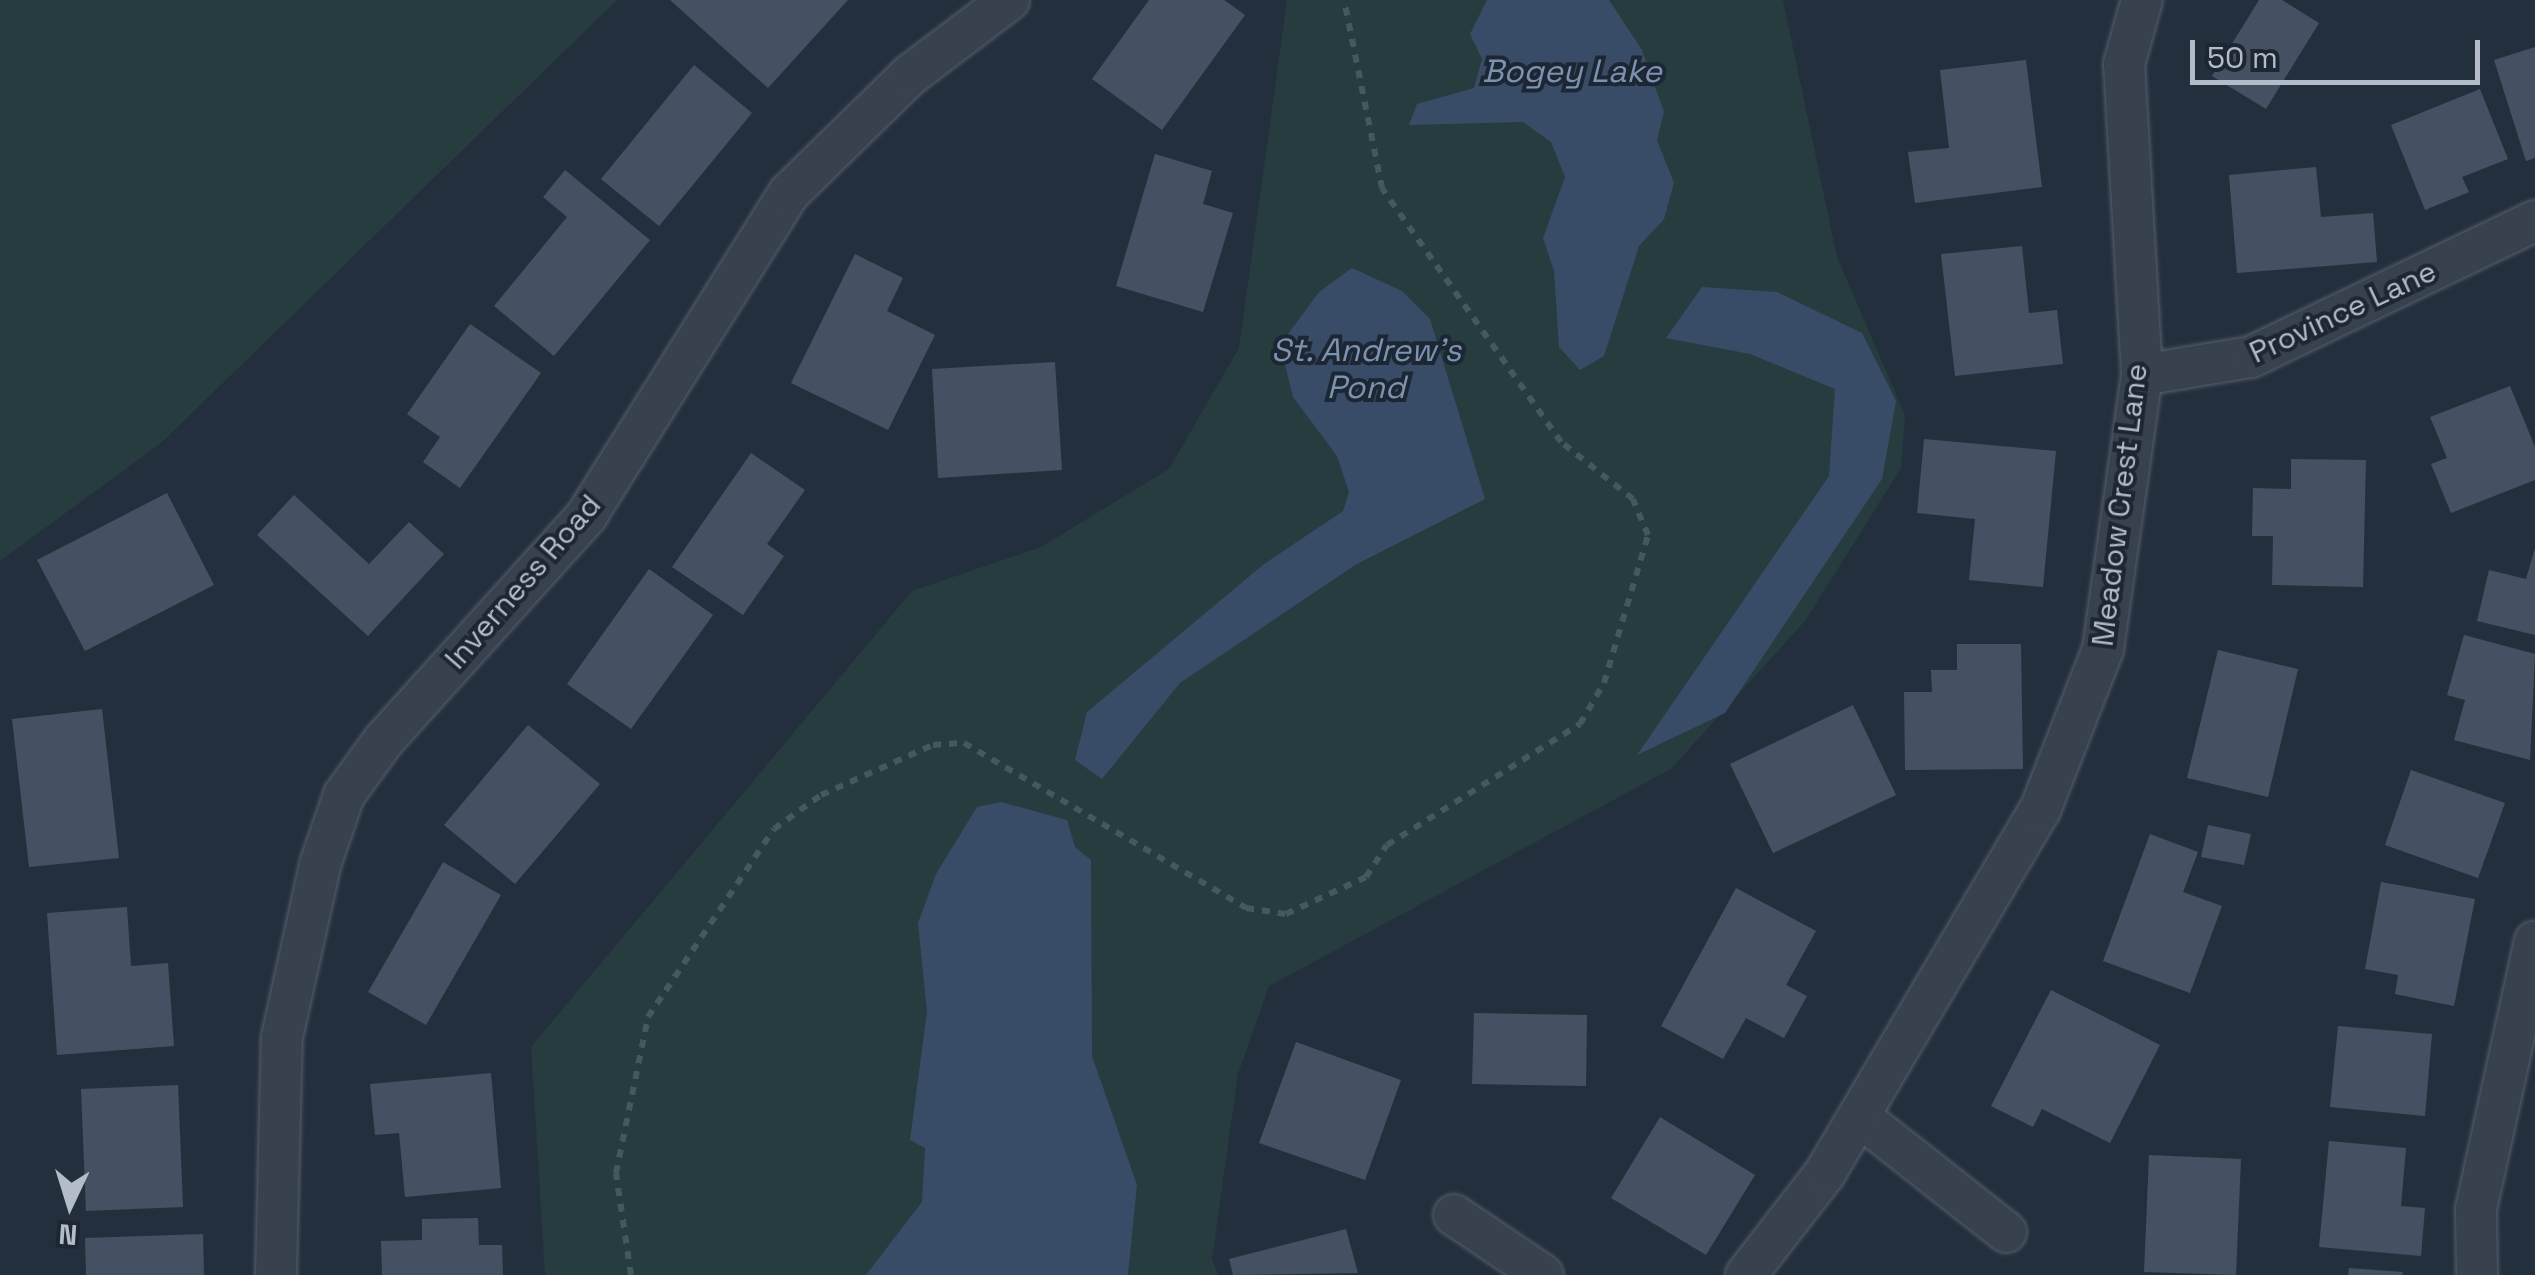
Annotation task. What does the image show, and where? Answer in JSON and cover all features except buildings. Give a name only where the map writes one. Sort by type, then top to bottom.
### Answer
[{"type":"street","name":"Inverness Road","points":[[276,1275],[282,1037],[320,865],[344,795],[384,740],[587,515],[789,193],[910,75],[1009,0]]},
{"type":"street","name":"Meadow Crest Lane","points":[[1746,1275],[1860,1117],[2040,810],[2104,650],[2142,375],[2124,64],[2142,0]]},
{"type":"street","name":"Province Lane","points":[[2142,375],[2252,357],[2535,220]]},
{"type":"street","points":[[2478,1275],[2476,1209],[2535,942]]},
{"type":"street","points":[[1860,1117],[2006,1232]]},
{"type":"street","points":[[1454,1215],[1543,1275]]},
{"type":"path","points":[[631,1275],[616,1173],[648,1017],[774,830],[821,796],[933,745],[964,743],[1246,908],[1286,914],[1366,877],[1387,845],[1580,724],[1604,683],[1648,534],[1633,500],[1561,442],[1382,188],[1344,0]]},
{"type":"green space","points":[[0,0],[617,0],[161,443],[0,561]]},
{"type":"green space","points":[[1287,0],[1783,0],[1837,257],[1905,415],[1901,468],[1805,621],[1671,769],[1269,986],[1238,1074],[1212,1259],[1218,1275],[545,1275],[531,1047],[912,591],[1041,547],[1169,469],[1239,348]]},
{"type":"water","name":"Bogey Lake","points":[[1487,0],[1609,0],[1642,50],[1664,112],[1657,140],[1674,183],[1664,219],[1639,246],[1604,356],[1580,370],[1559,347],[1554,271],[1543,238],[1565,177],[1551,142],[1523,122],[1409,125],[1417,104],[1474,88],[1482,59],[1470,34]]},
{"type":"water","name":"St. Andrew's Pond","points":[[1352,268],[1402,291],[1430,319],[1485,499],[1355,565],[1180,683],[1102,779],[1075,760],[1087,712],[1264,564],[1343,511],[1349,492],[1337,456],[1293,397],[1280,345],[1319,292]]},
{"type":"water","points":[[1702,287],[1777,292],[1862,333],[1896,401],[1882,479],[1725,713],[1637,755],[1829,476],[1835,389],[1750,354],[1666,338]]},
{"type":"water","points":[[1001,802],[1067,820],[1075,847],[1091,860],[1092,1056],[1137,1185],[1128,1275],[866,1275],[922,1202],[925,1148],[910,1140],[927,1012],[918,923],[936,874],[977,807]]}]
